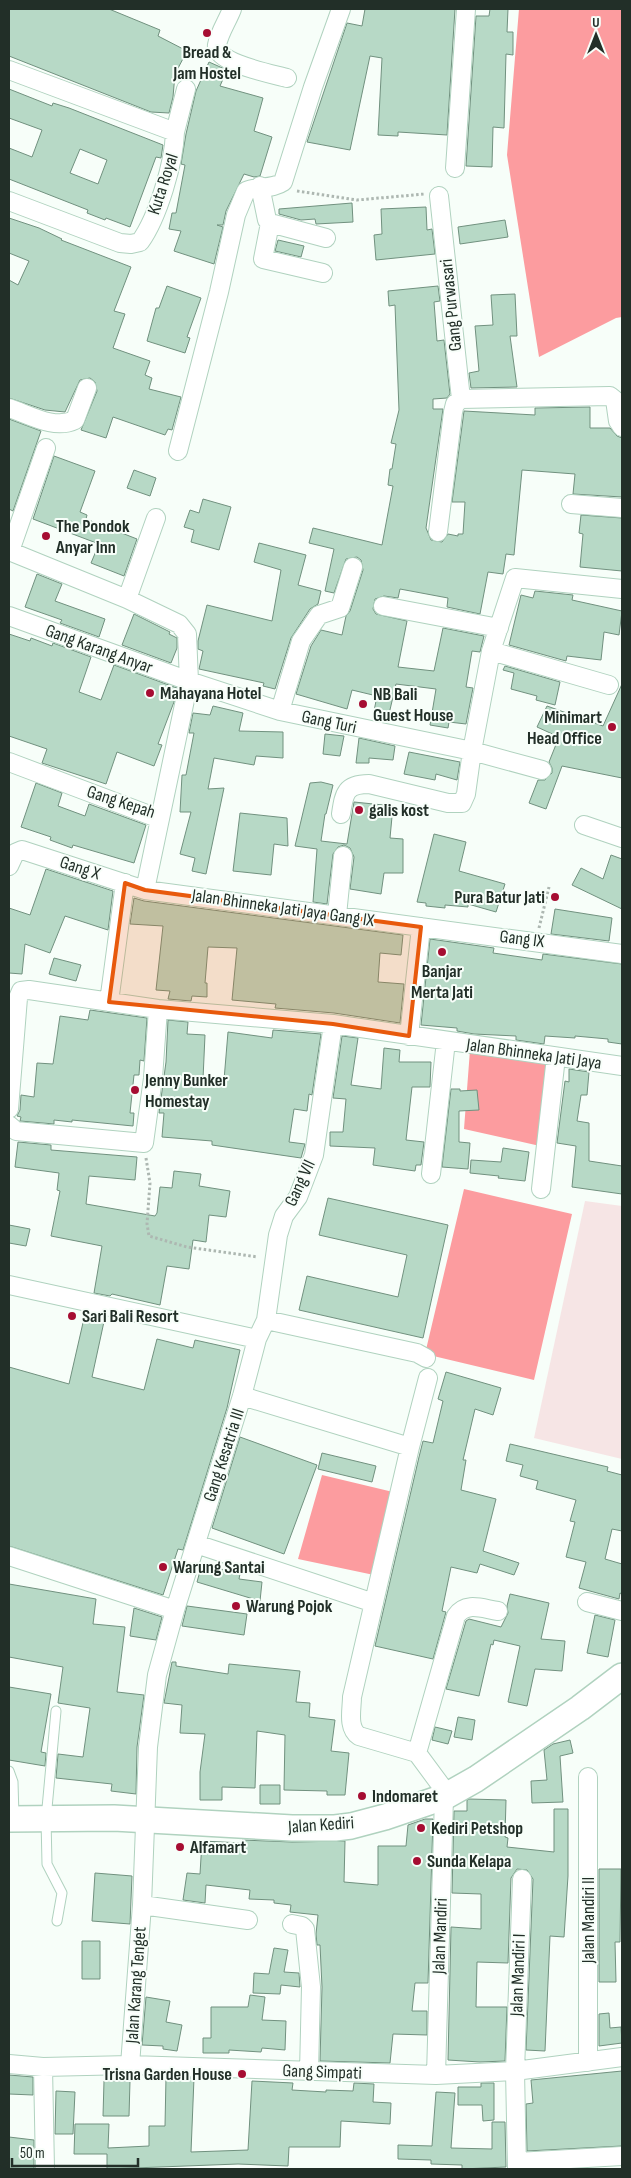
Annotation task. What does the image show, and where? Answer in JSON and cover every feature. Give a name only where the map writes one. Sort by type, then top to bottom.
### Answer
[{"type":"main road","name":"Jalan Kediri","points":[[12,1819],[145,1819],[245,1827],[334,1828],[385,1817],[446,1796],[495,1767],[580,1708],[622,1676]]},
{"type":"street","points":[[232,9],[217,44],[217,52],[222,57],[245,66],[287,78]]},
{"type":"street","points":[[178,451],[220,292],[238,209],[246,192],[283,182],[313,87],[341,9]]},
{"type":"street","points":[[455,168],[466,9]]},
{"type":"street","name":"Kuta Royal","points":[[9,70],[175,132],[173,158],[147,232],[140,242],[131,244],[120,243],[9,201]]},
{"type":"street","points":[[175,132],[186,89]]},
{"type":"street","points":[[266,186],[267,220],[270,223],[326,238]]},
{"type":"street","name":"Gang Purwasari","points":[[440,196],[461,399]]},
{"type":"street","points":[[270,223],[263,256],[264,260],[323,273]]},
{"type":"street","points":[[9,408],[55,424],[67,424],[75,420],[87,388]]},
{"type":"street","points":[[438,532],[453,412],[455,404],[461,399],[610,396],[614,400],[618,421],[622,427]]},
{"type":"street","points":[[46,448],[9,551],[127,599],[156,518]]},
{"type":"street","points":[[571,504],[622,508]]},
{"type":"street","points":[[280,711],[301,641],[320,615],[340,608],[353,567]]},
{"type":"street","points":[[341,814],[344,796],[349,788],[357,784],[369,784],[448,804],[462,803],[466,794],[491,651],[515,578],[622,589]]},
{"type":"street","name":"Gang Kepah","points":[[9,762],[160,819],[189,681],[185,630],[174,622],[127,599]]},
{"type":"street","points":[[383,606],[499,628]]},
{"type":"street","name":"Gang Karang Anyar","points":[[9,616],[189,681]]},
{"type":"street","points":[[491,651],[609,685]]},
{"type":"street","name":"Gang Turi","points":[[189,681],[280,711],[472,751],[542,770]]},
{"type":"street","points":[[145,890],[160,819]]},
{"type":"street","points":[[584,825],[622,838]]},
{"type":"street","name":"Gang X","points":[[12,860],[22,850],[27,851],[145,890]]},
{"type":"street","points":[[337,915],[343,856]]},
{"type":"street","points":[[110,1002],[125,884]]},
{"type":"street","name":"Jalan Bhinneka Jati Jaya Gang IX","points":[[145,890],[420,927]]},
{"type":"street","points":[[408,1036],[420,927]]},
{"type":"street","name":"Gang IX","points":[[420,927],[622,954]]},
{"type":"street","name":"Jalan Bhinneka Jati Jaya","points":[[9,1089],[18,998],[21,991],[28,990],[158,1009],[333,1024],[446,1042],[622,1066]]},
{"type":"street","points":[[9,1125],[16,1131],[144,1143],[153,1078],[158,1009]]},
{"type":"street","name":"Gang VII","points":[[257,1339],[266,1320],[278,1235],[284,1216],[298,1197],[314,1154],[333,1024]]},
{"type":"street","points":[[431,1174],[446,1042]]},
{"type":"street","points":[[541,1189],[556,1057]]},
{"type":"street","points":[[9,1089],[9,1108]]},
{"type":"street","points":[[9,1285],[257,1339]]},
{"type":"street","points":[[266,1320],[417,1353],[426,1358]]},
{"type":"street","name":"Gang Kesatria III","points":[[145,1819],[148,1747],[157,1675],[174,1610],[242,1396],[257,1339]]},
{"type":"street","points":[[428,1378],[410,1447],[352,1697],[353,1731],[358,1736],[417,1753],[446,1796]]},
{"type":"street","points":[[242,1396],[410,1447]]},
{"type":"street","points":[[196,1544],[374,1603]]},
{"type":"street","points":[[9,1556],[174,1610]]},
{"type":"street","points":[[587,1602],[622,1611]]},
{"type":"street","points":[[417,1753],[456,1616],[460,1610],[468,1607],[498,1611]]},
{"type":"street","name":"Jalan Mandiri II","points":[[588,1777],[588,2062]]},
{"type":"street","name":"Jalan Mandiri","points":[[436,2075],[446,1796]]},
{"type":"street","name":"Jalan Karang Tenget","points":[[9,2064],[43,2067],[130,2065],[142,1905],[145,1819]]},
{"type":"street","name":"Jalan Mandiri I","points":[[517,2166],[515,2071],[522,1879]]},
{"type":"street","points":[[142,1905],[248,1920]]},
{"type":"street","points":[[292,1924],[302,1926],[305,1929],[310,1987],[309,2072]]},
{"type":"street","name":"Gang Simpati","points":[[130,2065],[436,2075],[515,2071],[622,2057]]},
{"type":"street","points":[[43,2067],[45,2169]]},
{"type":"street","points":[[517,2166],[622,2156]]},
{"type":"lane","points":[[56,1711],[46,1819],[47,1864],[62,1892],[57,1921]]},
{"type":"lane","points":[[9,1771],[14,1782],[12,1819]]},
{"type":"path","points":[[266,186],[357,200],[430,194],[440,196]]},
{"type":"path","points":[[535,941],[550,887]]},
{"type":"path","points":[[144,1143],[150,1183],[147,1224],[149,1236],[187,1247],[274,1259]]},
{"type":"highlighted area","points":[[125,883],[145,890],[421,927],[409,1036],[333,1024],[109,1002]]},
{"type":"shaded area","points":[[519,9],[622,9],[622,317],[616,318],[539,357],[507,155]]},
{"type":"shaded area","points":[[470,1050],[551,1061],[540,1146],[464,1129]]},
{"type":"shaded area","points":[[464,1189],[572,1214],[534,1380],[425,1354]]},
{"type":"shaded area","points":[[585,1201],[622,1206],[622,1459],[534,1438]]},
{"type":"shaded area","points":[[322,1475],[393,1492],[374,1575],[298,1559]]},
{"type":"building","points":[[9,9],[109,9],[160,30],[158,36],[187,51],[175,74],[173,97],[169,113],[151,112],[9,56]]},
{"type":"building","points":[[365,9],[455,9],[447,135],[398,132],[398,136],[378,135],[382,58],[370,56],[350,150],[307,142],[347,23],[362,26]]},
{"type":"building","points":[[490,9],[508,9],[507,32],[513,32],[513,55],[506,54],[504,128],[493,127],[492,167],[466,166],[476,16],[489,16]]},
{"type":"building","points":[[209,62],[227,70],[220,86],[263,98],[254,131],[272,137],[260,176],[254,177],[244,174],[226,211],[223,225],[217,225],[223,227],[214,264],[174,251],[181,231],[169,229],[172,213],[176,213],[185,165],[181,164],[196,91]]},
{"type":"building","points":[[9,89],[52,106],[53,103],[69,108],[163,145],[161,158],[156,157],[130,227],[87,213],[88,210],[9,179],[9,148],[32,157],[42,130],[9,118]],"holes":[[[80,149],[107,160],[98,184],[70,173]]]},
{"type":"building","points":[[352,203],[353,222],[316,224],[315,219],[301,220],[279,214],[279,209]]},
{"type":"building","points":[[426,207],[427,230],[432,229],[435,254],[376,260],[374,235],[382,234],[381,209]]},
{"type":"building","points":[[9,218],[39,228],[61,240],[131,267],[114,311],[125,314],[113,348],[150,361],[145,375],[152,378],[149,389],[181,397],[172,430],[168,429],[165,435],[113,417],[106,438],[81,430],[97,391],[95,382],[90,378],[80,380],[65,412],[45,410],[9,398],[9,280],[18,285],[29,261],[9,253]]},
{"type":"building","points":[[505,220],[508,237],[460,244],[458,227]]},
{"type":"building","points":[[278,240],[304,246],[301,257],[275,251]]},
{"type":"building","points":[[167,286],[201,298],[187,337],[190,338],[185,353],[147,341],[156,308],[159,308]]},
{"type":"building","points":[[438,286],[440,301],[434,302],[437,341],[444,340],[450,394],[447,398],[433,399],[433,409],[443,409],[426,528],[431,540],[442,542],[448,534],[458,536],[458,534],[463,534],[465,502],[452,502],[464,411],[535,415],[535,408],[590,407],[590,428],[610,428],[617,436],[622,438],[622,497],[573,494],[575,474],[522,470],[514,555],[506,554],[503,574],[488,572],[480,614],[447,607],[448,598],[400,589],[398,598],[384,596],[375,599],[373,609],[376,614],[407,621],[398,667],[434,671],[443,628],[484,636],[480,652],[472,651],[466,687],[473,688],[466,724],[449,722],[448,728],[430,725],[436,689],[396,684],[389,714],[374,711],[377,696],[352,690],[347,709],[296,694],[311,646],[321,630],[342,635],[346,616],[350,611],[363,570],[361,560],[357,557],[346,559],[334,593],[325,591],[334,549],[309,543],[313,528],[382,545],[393,486],[388,485],[396,444],[391,443],[399,410],[395,305],[389,306],[388,291]]},
{"type":"building","points":[[515,294],[517,336],[510,336],[517,387],[471,388],[469,373],[479,371],[475,326],[493,325],[491,295]]},
{"type":"building","points":[[9,419],[41,431],[13,511],[9,509]]},
{"type":"building","points":[[54,456],[95,471],[80,512],[87,515],[86,519],[137,539],[124,576],[91,563],[99,544],[33,519]]},
{"type":"building","points":[[134,470],[156,478],[150,496],[127,488]]},
{"type":"building","points":[[203,499],[231,507],[219,550],[191,542],[194,530],[184,527],[190,510],[199,513]]},
{"type":"building","points":[[581,515],[622,518],[622,571],[580,567],[583,534],[579,533]]},
{"type":"building","points":[[259,543],[306,555],[298,585],[321,591],[318,604],[310,609],[291,638],[275,689],[263,686],[264,683],[199,669],[203,651],[198,649],[198,641],[207,605],[272,621],[281,570],[254,562]]},
{"type":"building","points":[[37,574],[62,584],[55,601],[105,619],[99,637],[60,623],[62,620],[25,607]]},
{"type":"building","points":[[535,591],[573,595],[572,600],[622,611],[619,635],[604,632],[601,660],[567,656],[566,661],[509,645],[521,595],[533,598]]},
{"type":"building","points":[[134,614],[170,632],[169,634],[177,638],[177,648],[171,663],[122,645]]},
{"type":"building","points":[[9,634],[30,641],[31,638],[52,646],[53,643],[91,657],[79,692],[101,700],[114,665],[177,688],[174,702],[158,744],[162,745],[154,766],[117,752],[106,784],[42,763],[47,749],[9,736]]},
{"type":"building","points":[[505,666],[560,682],[555,705],[536,700],[537,696],[511,689],[514,673],[503,670]]},
{"type":"building","points":[[622,684],[622,778],[562,766],[546,809],[529,803],[538,780],[545,780],[552,773],[549,762],[559,737],[537,727],[547,706],[603,726]]},
{"type":"building","points":[[213,706],[243,713],[239,731],[283,732],[283,758],[256,756],[254,765],[214,758],[208,789],[224,788],[206,874],[192,871],[195,858],[180,854],[191,812],[180,812],[182,775],[186,775],[194,733],[189,733],[193,713],[210,715]]},
{"type":"building","points":[[325,734],[344,736],[340,756],[323,754]]},
{"type":"building","points":[[359,738],[395,746],[393,760],[369,758],[369,763],[356,763]]},
{"type":"building","points":[[409,752],[460,762],[457,780],[436,774],[435,780],[404,774]]},
{"type":"building","points":[[321,782],[333,785],[325,814],[321,841],[347,844],[354,802],[393,806],[390,838],[403,839],[403,873],[384,873],[381,894],[350,889],[354,857],[350,848],[344,845],[338,847],[333,854],[327,904],[313,902],[317,849],[295,846],[310,783]]},
{"type":"building","points":[[36,783],[62,793],[58,806],[85,816],[89,804],[146,825],[134,863],[73,845],[72,848],[50,840],[51,837],[21,827]]},
{"type":"building","points":[[240,813],[287,818],[288,846],[274,844],[271,875],[233,871]]},
{"type":"building","points":[[434,834],[466,842],[459,871],[505,884],[496,912],[468,904],[468,907],[445,905],[445,908],[426,906],[426,903],[417,902]]},
{"type":"building","points":[[611,855],[622,859],[622,909],[572,885],[581,868],[603,879]]},
{"type":"building","points":[[46,869],[113,891],[108,930],[65,916],[50,953],[25,944],[22,974],[9,973],[9,908],[30,915]]},
{"type":"building","points":[[134,898],[144,901],[403,935],[401,955],[380,953],[378,982],[404,984],[400,1023],[334,1013],[275,1008],[276,1004],[232,1000],[237,948],[208,947],[205,983],[207,983],[207,997],[192,996],[191,1001],[168,999],[170,991],[156,990],[163,926],[130,924]]},
{"type":"building","points":[[555,909],[612,918],[609,941],[551,934]]},
{"type":"building","points":[[430,939],[494,948],[493,953],[542,960],[543,954],[622,964],[622,1044],[608,1042],[608,1039],[545,1036],[544,1044],[516,1040],[516,1036],[474,1034],[457,1031],[457,1028],[421,1025]]},
{"type":"building","points":[[54,958],[81,965],[76,981],[49,974]]},
{"type":"building","points":[[90,1010],[147,1018],[144,1061],[140,1060],[139,1075],[134,1075],[130,1113],[134,1113],[133,1126],[72,1120],[72,1122],[54,1120],[54,1124],[20,1121],[21,1117],[17,1116],[20,1110],[21,1095],[34,1097],[37,1063],[53,1064],[60,1016],[88,1020]]},
{"type":"building","points":[[168,1020],[188,1022],[187,1034],[205,1035],[203,1079],[224,1080],[228,1032],[272,1038],[273,1030],[321,1034],[312,1095],[309,1094],[307,1111],[294,1109],[289,1142],[305,1144],[301,1158],[212,1145],[212,1141],[162,1137],[164,1113],[159,1113],[166,1062]]},
{"type":"building","points":[[342,1036],[358,1038],[351,1085],[381,1089],[384,1048],[400,1050],[399,1062],[431,1062],[430,1087],[412,1087],[406,1140],[424,1142],[421,1165],[416,1165],[415,1171],[373,1165],[375,1148],[330,1146],[330,1132],[343,1132],[346,1099],[333,1098]]},
{"type":"building","points":[[569,1069],[589,1072],[587,1095],[581,1095],[577,1121],[589,1123],[589,1161],[622,1166],[622,1194],[572,1187],[576,1146],[557,1143],[565,1081],[569,1082]]},
{"type":"building","points":[[451,1089],[460,1089],[460,1091],[477,1090],[479,1110],[459,1111],[459,1142],[470,1143],[468,1169],[442,1167]]},
{"type":"building","points":[[18,1142],[51,1145],[51,1150],[137,1157],[135,1180],[89,1176],[86,1204],[155,1216],[160,1187],[172,1188],[174,1171],[201,1174],[199,1186],[230,1191],[226,1217],[209,1215],[206,1242],[193,1240],[189,1269],[167,1266],[160,1305],[112,1294],[110,1296],[94,1293],[102,1246],[51,1236],[60,1191],[57,1190],[59,1173],[15,1167]]},
{"type":"building","points":[[503,1148],[529,1152],[525,1181],[470,1173],[471,1160],[501,1162]]},
{"type":"building","points":[[328,1198],[448,1225],[423,1338],[299,1310],[307,1276],[398,1297],[407,1255],[319,1235]]},
{"type":"building","points":[[9,1225],[30,1229],[26,1246],[9,1243]]},
{"type":"building","points":[[90,1313],[105,1317],[92,1377],[144,1390],[157,1339],[193,1348],[195,1340],[240,1350],[227,1408],[183,1550],[178,1549],[163,1595],[9,1546],[9,1367],[69,1384],[85,1314]]},
{"type":"building","points":[[446,1372],[501,1388],[493,1415],[475,1409],[463,1460],[466,1460],[461,1490],[496,1499],[483,1551],[519,1563],[514,1575],[480,1564],[477,1573],[451,1567],[442,1611],[446,1612],[433,1659],[375,1646],[423,1441],[433,1443],[443,1401],[438,1399]]},
{"type":"building","points":[[240,1437],[317,1465],[284,1554],[212,1528]]},
{"type":"building","points":[[510,1444],[608,1467],[607,1471],[622,1475],[622,1531],[612,1529],[605,1559],[622,1564],[622,1594],[620,1593],[619,1599],[579,1588],[586,1562],[566,1557],[575,1522],[570,1521],[576,1500],[536,1489],[538,1481],[520,1476],[523,1465],[506,1461]]},
{"type":"building","points":[[322,1453],[376,1466],[372,1482],[318,1469]]},
{"type":"building","points":[[202,1564],[240,1574],[239,1579],[262,1582],[260,1601],[197,1582]]},
{"type":"building","points":[[9,1584],[96,1599],[93,1624],[125,1627],[117,1692],[144,1695],[137,1747],[136,1794],[111,1791],[112,1784],[56,1778],[58,1754],[83,1757],[90,1708],[58,1703],[63,1667],[9,1657]]},
{"type":"building","points":[[510,1594],[549,1603],[541,1639],[565,1641],[562,1671],[535,1669],[527,1706],[508,1702],[520,1646],[494,1640],[493,1645],[491,1644],[479,1696],[446,1689],[466,1621],[469,1619],[501,1627],[508,1613],[507,1606]]},
{"type":"building","points":[[187,1606],[247,1614],[244,1635],[182,1626]]},
{"type":"building","points":[[134,1608],[162,1617],[156,1640],[130,1636]]},
{"type":"building","points":[[595,1615],[615,1620],[608,1657],[587,1653]]},
{"type":"building","points":[[172,1662],[176,1662],[176,1666],[228,1674],[229,1664],[300,1671],[296,1702],[310,1703],[309,1717],[335,1720],[331,1751],[349,1753],[345,1795],[327,1795],[327,1791],[284,1790],[285,1735],[257,1731],[255,1788],[222,1787],[222,1800],[200,1800],[200,1772],[205,1734],[180,1733],[182,1705],[164,1703]]},
{"type":"building","points":[[9,1687],[51,1694],[41,1752],[46,1753],[45,1766],[9,1760]]},
{"type":"building","points":[[458,1717],[475,1720],[472,1740],[454,1737]]},
{"type":"building","points":[[435,1727],[452,1731],[448,1744],[432,1740]]},
{"type":"building","points":[[570,1740],[573,1753],[560,1756],[563,1802],[532,1803],[531,1781],[547,1780],[544,1750],[553,1744]]},
{"type":"building","points":[[260,1785],[280,1785],[280,1804],[260,1804]]},
{"type":"building","points":[[467,1800],[506,1800],[505,1837],[508,1838],[507,1847],[554,1852],[554,1809],[568,1809],[568,1876],[564,1937],[550,1936],[545,2051],[526,2050],[533,1879],[527,1870],[517,1869],[511,1878],[508,1963],[477,1962],[476,2007],[507,2007],[505,2061],[448,2060],[451,1927],[481,1929],[481,1894],[452,1893],[454,1811],[467,1811]]},
{"type":"building","points":[[425,1819],[433,1819],[428,1983],[415,1983],[412,2011],[427,2011],[427,2035],[393,2034],[390,2063],[320,2061],[322,1987],[320,1945],[317,1945],[316,1934],[318,1915],[290,1912],[291,1905],[274,1903],[274,1900],[249,1899],[250,1890],[206,1885],[205,1903],[183,1900],[187,1873],[200,1874],[202,1841],[242,1843],[242,1840],[292,1842],[345,1841],[344,1882],[378,1885],[378,1846],[406,1846],[408,1825]]},
{"type":"building","points":[[599,1869],[621,1869],[620,1942],[615,1942],[616,1982],[599,1982]]},
{"type":"building","points":[[95,1873],[132,1876],[130,1924],[92,1921]]},
{"type":"building","points":[[82,1941],[100,1941],[100,1979],[82,1979]]},
{"type":"building","points":[[274,1948],[288,1950],[284,1972],[299,1973],[300,1987],[281,1985],[280,1994],[253,1993],[254,1973],[269,1974]]},
{"type":"building","points":[[250,1995],[265,1997],[262,2020],[286,2021],[285,2050],[262,2048],[261,2052],[229,2050],[229,2053],[203,2053],[203,2038],[211,2038],[211,2007],[248,2007]]},
{"type":"building","points":[[146,1997],[170,2001],[166,2022],[182,2025],[177,2051],[163,2049],[163,2046],[142,2045]]},
{"type":"building","points":[[609,2013],[610,2028],[621,2027],[622,2043],[599,2046],[599,2014]]},
{"type":"building","points":[[622,2071],[622,2146],[527,2151],[526,2104],[533,2103],[531,2080]]},
{"type":"building","points":[[9,2075],[33,2077],[33,2095],[9,2094]]},
{"type":"building","points":[[166,2077],[194,2078],[191,2152],[248,2150],[252,2081],[293,2083],[292,2090],[326,2092],[326,2090],[353,2091],[354,2083],[374,2084],[373,2102],[391,2103],[390,2124],[341,2121],[340,2147],[289,2147],[288,2166],[238,2164],[107,2169],[107,2154],[74,2154],[75,2124],[109,2124],[108,2148],[149,2146],[149,2126],[165,2126]]},
{"type":"building","points":[[104,2081],[130,2081],[129,2116],[103,2116]]},
{"type":"building","points":[[481,2083],[494,2083],[494,2120],[483,2121],[482,2105],[458,2105],[458,2087],[481,2087]]},
{"type":"building","points":[[56,2091],[75,2092],[73,2134],[55,2134]]},
{"type":"building","points":[[436,2092],[455,2093],[451,2148],[492,2149],[492,2122],[505,2122],[506,2167],[462,2169],[462,2165],[431,2164],[431,2160],[398,2159],[398,2145],[432,2146]]},
{"type":"building","points":[[9,2137],[34,2140],[34,2169],[9,2168]]},
{"type":"place","name":"Bread & Jam Hostel","points":[[207,33]]},
{"type":"place","name":"The Pondok Anyar Inn","points":[[46,536]]},
{"type":"place","name":"Mahayana Hotel","points":[[150,693]]},
{"type":"place","name":"NB Bali Guest House","points":[[363,704]]},
{"type":"place","name":"Minimart Head Office","points":[[612,727]]},
{"type":"place","name":"galis kost","points":[[359,810]]},
{"type":"place","name":"Pura Batur Jati","points":[[555,897]]},
{"type":"place","name":"Banjar Merta Jati","points":[[442,952]]},
{"type":"place","name":"Jenny Bunker Homestay","points":[[135,1090]]},
{"type":"place","name":"Sari Bali Resort","points":[[72,1316]]},
{"type":"place","name":"Warung Santai","points":[[163,1567]]},
{"type":"place","name":"Warung Pojok","points":[[236,1606]]},
{"type":"place","name":"Indomaret","points":[[362,1796]]},
{"type":"place","name":"Kediri Petshop","points":[[421,1828]]},
{"type":"place","name":"Alfamart","points":[[180,1847]]},
{"type":"place","name":"Sunda Kelapa","points":[[417,1861]]},
{"type":"place","name":"Trisna Garden House","points":[[242,2074]]}]
